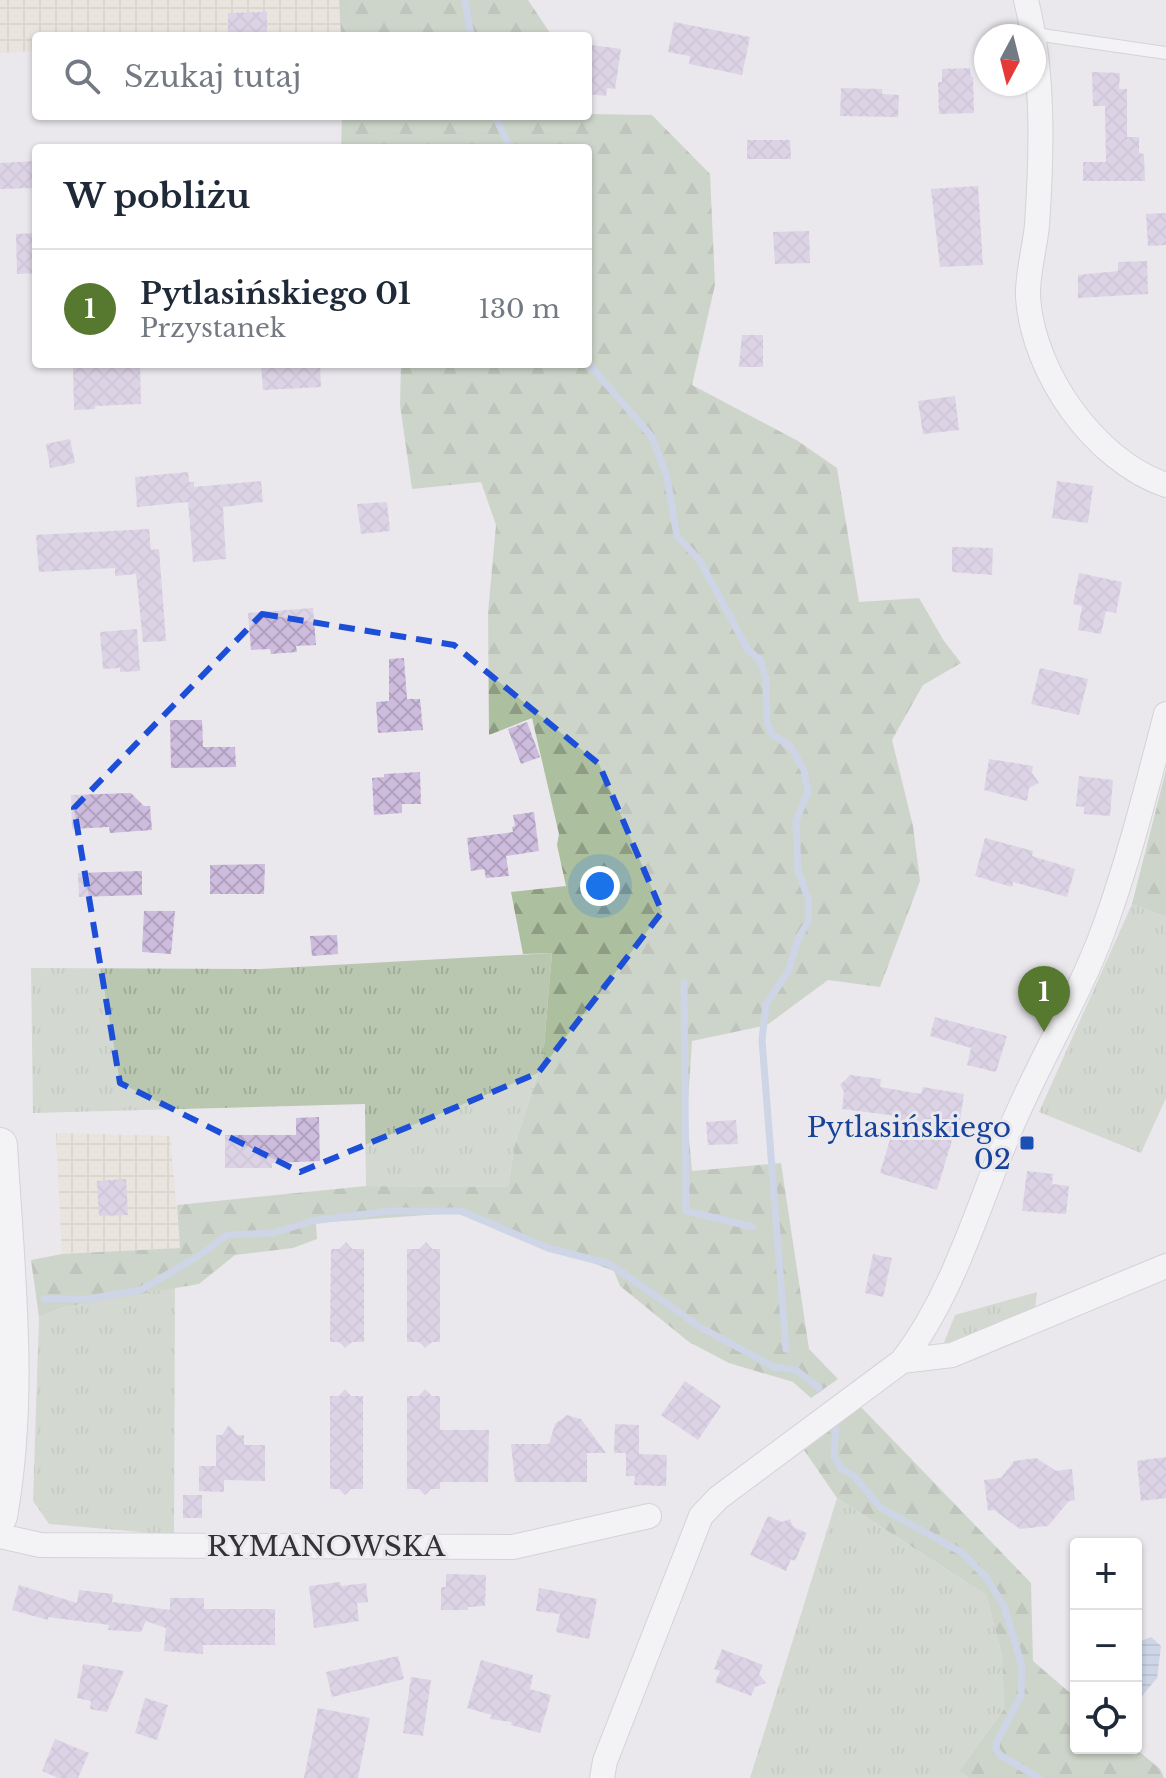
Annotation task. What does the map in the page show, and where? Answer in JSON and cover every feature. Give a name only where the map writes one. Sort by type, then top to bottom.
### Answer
[{"type":"street","points":[[1026,0],[1032,24]]},
{"type":"street","points":[[1039,96],[1037,225],[1028,296],[1036,341],[1048,374],[1071,409],[1112,453],[1166,485]]},
{"type":"street","points":[[602,1778],[605,1761],[701,1516],[731,1488],[902,1361],[918,1341],[939,1303],[1008,1134],[1103,932],[1136,828],[1166,714]]},
{"type":"street","points":[[0,1145],[14,1377],[10,1448],[0,1516]]},
{"type":"street","points":[[902,1361],[952,1355],[1166,1266]]},
{"type":"street","name":"RYMANOWSKA","points":[[0,1536],[40,1545],[513,1547],[649,1516]]},
{"type":"lane","points":[[1046,36],[1166,53]]},
{"type":"highlighted area","points":[[262,614],[454,645],[599,764],[662,912],[538,1073],[300,1172],[120,1083],[74,808]]},
{"type":"shaded area","points":[[0,0],[339,0],[341,32],[32,32],[32,51],[0,53]]},
{"type":"shaded area","points":[[56,1133],[170,1136],[180,1248],[62,1254]]},
{"type":"green space","points":[[339,0],[528,0],[549,32],[341,32]]},
{"type":"green space","points":[[592,114],[652,115],[710,174],[715,285],[692,385],[798,441],[837,468],[859,602],[919,598],[961,663],[923,685],[892,740],[913,826],[920,881],[880,987],[828,980],[767,1025],[692,1041],[687,1118],[692,1171],[781,1163],[809,1349],[838,1379],[811,1398],[793,1382],[729,1363],[689,1342],[620,1286],[614,1271],[455,1213],[316,1223],[317,1239],[293,1248],[235,1255],[199,1284],[64,1307],[39,1317],[31,1260],[62,1254],[180,1248],[177,1205],[366,1186],[508,1187],[515,1144],[543,1058],[552,953],[523,954],[511,892],[566,886],[557,845],[559,834],[532,718],[489,735],[488,613],[496,525],[481,482],[412,489],[400,405],[401,368],[592,368],[592,144],[341,144],[342,120],[592,120]]},
{"type":"green space","points":[[1166,770],[1166,917],[1132,904]]},
{"type":"green space","points":[[1132,904],[1166,917],[1166,1098],[1141,1153],[1039,1112]]},
{"type":"green space","points":[[552,953],[543,1058],[515,1144],[508,1187],[366,1186],[365,1104],[33,1113],[31,968],[261,969]]},
{"type":"green space","points":[[175,1287],[174,1535],[49,1524],[33,1501],[39,1317],[64,1307]]},
{"type":"green space","points":[[1037,1292],[1035,1308],[943,1345],[955,1315]]},
{"type":"green space","points":[[861,1407],[1031,1583],[1033,1661],[1070,1693],[1070,1754],[1142,1754],[1160,1769],[1164,1778],[969,1778],[959,1771],[1004,1709],[1002,1655],[986,1595],[837,1498],[804,1450]]},
{"type":"green space","points":[[837,1498],[986,1595],[1002,1655],[1004,1709],[959,1771],[969,1778],[750,1778]]},
{"type":"water","points":[[1151,1637],[1161,1646],[1157,1678],[1142,1696],[1142,1682],[1142,1641]]},
{"type":"building","points":[[267,12],[267,32],[228,32],[228,13]]},
{"type":"building","points":[[674,22],[750,37],[742,75],[689,64],[690,56],[668,52]]},
{"type":"building","points":[[592,45],[621,49],[615,89],[607,88],[606,96],[592,94]]},
{"type":"building","points":[[970,68],[974,113],[939,114],[938,82],[942,82],[942,69]]},
{"type":"building","points":[[1092,72],[1120,73],[1119,89],[1127,89],[1127,137],[1139,137],[1139,153],[1144,154],[1145,181],[1083,181],[1083,162],[1106,162],[1105,106],[1093,106]]},
{"type":"building","points":[[841,88],[882,89],[882,94],[899,95],[898,117],[840,116]]},
{"type":"building","points":[[747,140],[790,140],[791,159],[747,159]]},
{"type":"building","points":[[32,161],[32,188],[0,189],[0,163]]},
{"type":"building","points":[[978,186],[983,265],[940,267],[931,189]]},
{"type":"building","points":[[1166,213],[1166,245],[1148,246],[1146,214]]},
{"type":"building","points":[[809,231],[810,263],[775,264],[773,232]]},
{"type":"building","points":[[32,233],[32,273],[17,274],[16,234]]},
{"type":"building","points":[[1147,261],[1148,294],[1078,298],[1078,275],[1118,271],[1118,262]]},
{"type":"building","points":[[742,335],[763,335],[763,367],[739,367]]},
{"type":"building","points":[[73,368],[140,368],[141,404],[74,410]]},
{"type":"building","points":[[261,368],[320,368],[321,387],[263,390]]},
{"type":"building","points":[[955,396],[959,430],[923,434],[918,401]]},
{"type":"building","points":[[70,439],[75,463],[50,468],[46,444]]},
{"type":"building","points":[[188,472],[189,482],[194,482],[194,487],[261,481],[263,502],[223,507],[226,559],[193,562],[188,502],[137,507],[135,477]]},
{"type":"building","points":[[1057,481],[1093,486],[1088,523],[1052,518]]},
{"type":"building","points":[[387,502],[390,531],[361,534],[357,504]]},
{"type":"building","points":[[149,529],[151,550],[159,549],[166,641],[143,642],[136,574],[115,576],[115,568],[39,572],[36,535]]},
{"type":"building","points":[[952,547],[993,548],[992,575],[952,572]]},
{"type":"building","points":[[1079,573],[1122,582],[1116,613],[1106,611],[1101,634],[1078,630],[1082,606],[1073,604]]},
{"type":"building","points":[[313,608],[316,645],[296,646],[297,652],[271,654],[270,649],[251,650],[248,613]]},
{"type":"building","points":[[137,629],[140,671],[103,669],[100,632]]},
{"type":"building","points":[[404,658],[407,699],[420,699],[423,730],[378,733],[376,702],[389,701],[389,659]]},
{"type":"building","points":[[1040,668],[1088,679],[1079,715],[1031,704]]},
{"type":"building","points":[[170,720],[202,720],[203,747],[235,747],[236,767],[171,768]]},
{"type":"building","points":[[527,722],[540,757],[521,764],[508,729]]},
{"type":"building","points":[[989,759],[1033,766],[1032,773],[1039,783],[1029,788],[1027,801],[984,790]]},
{"type":"building","points":[[420,772],[421,804],[402,804],[402,813],[374,815],[372,778],[384,777],[384,774]]},
{"type":"building","points":[[1079,776],[1113,780],[1110,816],[1084,814],[1084,807],[1076,806]]},
{"type":"building","points":[[131,793],[144,806],[150,806],[152,830],[110,833],[109,827],[72,829],[71,795]]},
{"type":"building","points":[[534,812],[539,851],[506,856],[509,876],[486,878],[484,869],[471,871],[467,838],[513,832],[513,815]]},
{"type":"building","points":[[985,838],[1033,851],[1032,856],[1075,869],[1067,897],[1013,882],[1012,887],[975,876]]},
{"type":"building","points":[[265,864],[264,894],[210,894],[210,865]]},
{"type":"building","points":[[142,871],[142,895],[79,897],[78,873]]},
{"type":"building","points":[[144,911],[175,911],[171,954],[142,952]]},
{"type":"building","points":[[337,935],[338,954],[312,956],[310,936]]},
{"type":"building","points":[[935,1017],[1007,1036],[996,1072],[967,1065],[971,1048],[930,1036]]},
{"type":"building","points":[[850,1075],[881,1079],[880,1087],[921,1094],[923,1087],[964,1094],[959,1127],[956,1127],[937,1190],[880,1173],[897,1116],[842,1109],[844,1092],[840,1085]]},
{"type":"building","points":[[319,1117],[320,1161],[272,1163],[272,1168],[225,1168],[225,1135],[296,1135],[296,1118]]},
{"type":"building","points":[[736,1120],[738,1144],[708,1145],[706,1122]]},
{"type":"building","points":[[1027,1171],[1053,1174],[1052,1184],[1069,1186],[1066,1214],[1022,1211]]},
{"type":"building","points":[[126,1179],[128,1215],[99,1216],[97,1181]]},
{"type":"building","points":[[346,1242],[352,1249],[364,1249],[364,1342],[352,1342],[345,1348],[339,1342],[330,1342],[331,1249],[339,1249]]},
{"type":"building","points":[[426,1242],[432,1249],[440,1249],[440,1342],[432,1342],[425,1348],[419,1342],[407,1342],[407,1249],[419,1249]]},
{"type":"building","points":[[873,1254],[892,1258],[883,1297],[865,1293]]},
{"type":"building","points":[[685,1381],[721,1406],[698,1440],[661,1415]]},
{"type":"building","points":[[345,1389],[351,1396],[363,1396],[363,1489],[351,1489],[345,1495],[339,1489],[330,1489],[330,1396],[339,1396]]},
{"type":"building","points":[[425,1389],[432,1396],[440,1396],[440,1430],[489,1430],[488,1482],[440,1482],[440,1489],[431,1489],[425,1495],[419,1489],[407,1489],[407,1396],[419,1396]]},
{"type":"building","points":[[567,1415],[581,1419],[606,1453],[587,1453],[587,1482],[515,1482],[511,1444],[549,1444],[555,1424]]},
{"type":"building","points":[[615,1424],[639,1425],[639,1454],[635,1454],[667,1455],[666,1486],[634,1485],[635,1476],[626,1476],[626,1453],[614,1453]]},
{"type":"building","points":[[229,1425],[237,1435],[244,1435],[244,1445],[265,1445],[265,1481],[224,1480],[224,1492],[199,1491],[199,1466],[216,1466],[216,1435],[222,1435]]},
{"type":"building","points":[[1166,1457],[1166,1498],[1141,1501],[1137,1461]]},
{"type":"building","points":[[1036,1458],[1056,1471],[1072,1469],[1075,1500],[1069,1501],[1048,1526],[1020,1529],[994,1510],[988,1511],[984,1480],[1001,1478],[1014,1461]]},
{"type":"building","points":[[183,1495],[202,1495],[202,1518],[183,1518]]},
{"type":"building","points":[[768,1516],[782,1522],[790,1519],[793,1527],[807,1533],[795,1561],[791,1559],[786,1571],[750,1555]]},
{"type":"building","points":[[446,1574],[486,1575],[485,1606],[468,1607],[468,1610],[441,1610],[441,1587],[446,1587]]},
{"type":"building","points":[[340,1582],[341,1586],[366,1583],[368,1602],[357,1603],[359,1621],[314,1628],[309,1586]]},
{"type":"building","points":[[19,1585],[77,1603],[79,1590],[113,1594],[112,1602],[170,1610],[170,1598],[204,1598],[204,1609],[275,1609],[275,1645],[203,1645],[203,1654],[164,1651],[166,1628],[146,1621],[141,1632],[108,1630],[109,1625],[48,1617],[48,1620],[12,1610]]},
{"type":"building","points":[[539,1588],[597,1599],[589,1639],[556,1632],[560,1614],[536,1611]]},
{"type":"building","points":[[722,1649],[763,1665],[759,1674],[766,1683],[755,1687],[751,1696],[715,1682],[720,1671],[714,1669]]},
{"type":"building","points":[[398,1656],[404,1679],[332,1697],[326,1672]]},
{"type":"building","points":[[481,1660],[533,1675],[530,1689],[551,1695],[540,1733],[511,1725],[512,1722],[490,1719],[492,1715],[467,1708]]},
{"type":"building","points":[[83,1664],[124,1671],[107,1712],[90,1709],[91,1701],[77,1698]]},
{"type":"building","points":[[411,1677],[431,1680],[423,1736],[403,1733]]},
{"type":"building","points":[[145,1698],[168,1705],[157,1740],[135,1733]]},
{"type":"building","points":[[318,1708],[370,1718],[358,1778],[304,1778]]},
{"type":"building","points":[[55,1739],[89,1753],[78,1778],[58,1778],[42,1771]]},
{"type":"waterway","points":[[465,0],[470,32]]},
{"type":"waterway","points":[[497,120],[508,144]]},
{"type":"waterway","points":[[592,368],[652,437],[667,477],[677,536],[700,561],[748,650],[760,660],[766,679],[767,724],[773,735],[790,746],[804,770],[808,791],[796,821],[798,870],[809,901],[808,922],[799,937],[788,972],[766,1004],[762,1040],[786,1349]]},
{"type":"waterway","points":[[684,983],[686,1211],[753,1227]]},
{"type":"waterway","points":[[44,1299],[87,1299],[141,1290],[227,1235],[273,1233],[312,1221],[389,1211],[461,1211],[548,1248],[610,1264],[700,1327],[774,1367],[796,1370],[819,1388]]},
{"type":"waterway","points":[[836,1428],[834,1455],[841,1469],[854,1476],[881,1508],[961,1552],[986,1577],[1004,1606],[1022,1666],[1021,1696],[997,1741],[996,1749],[1000,1755],[1039,1778]]},
{"type":"place","name":"Pytlasińskiego 01","points":[[1044,1032]]},
{"type":"place","name":"Pytlasińskiego 02","points":[[1027,1143]]}]
